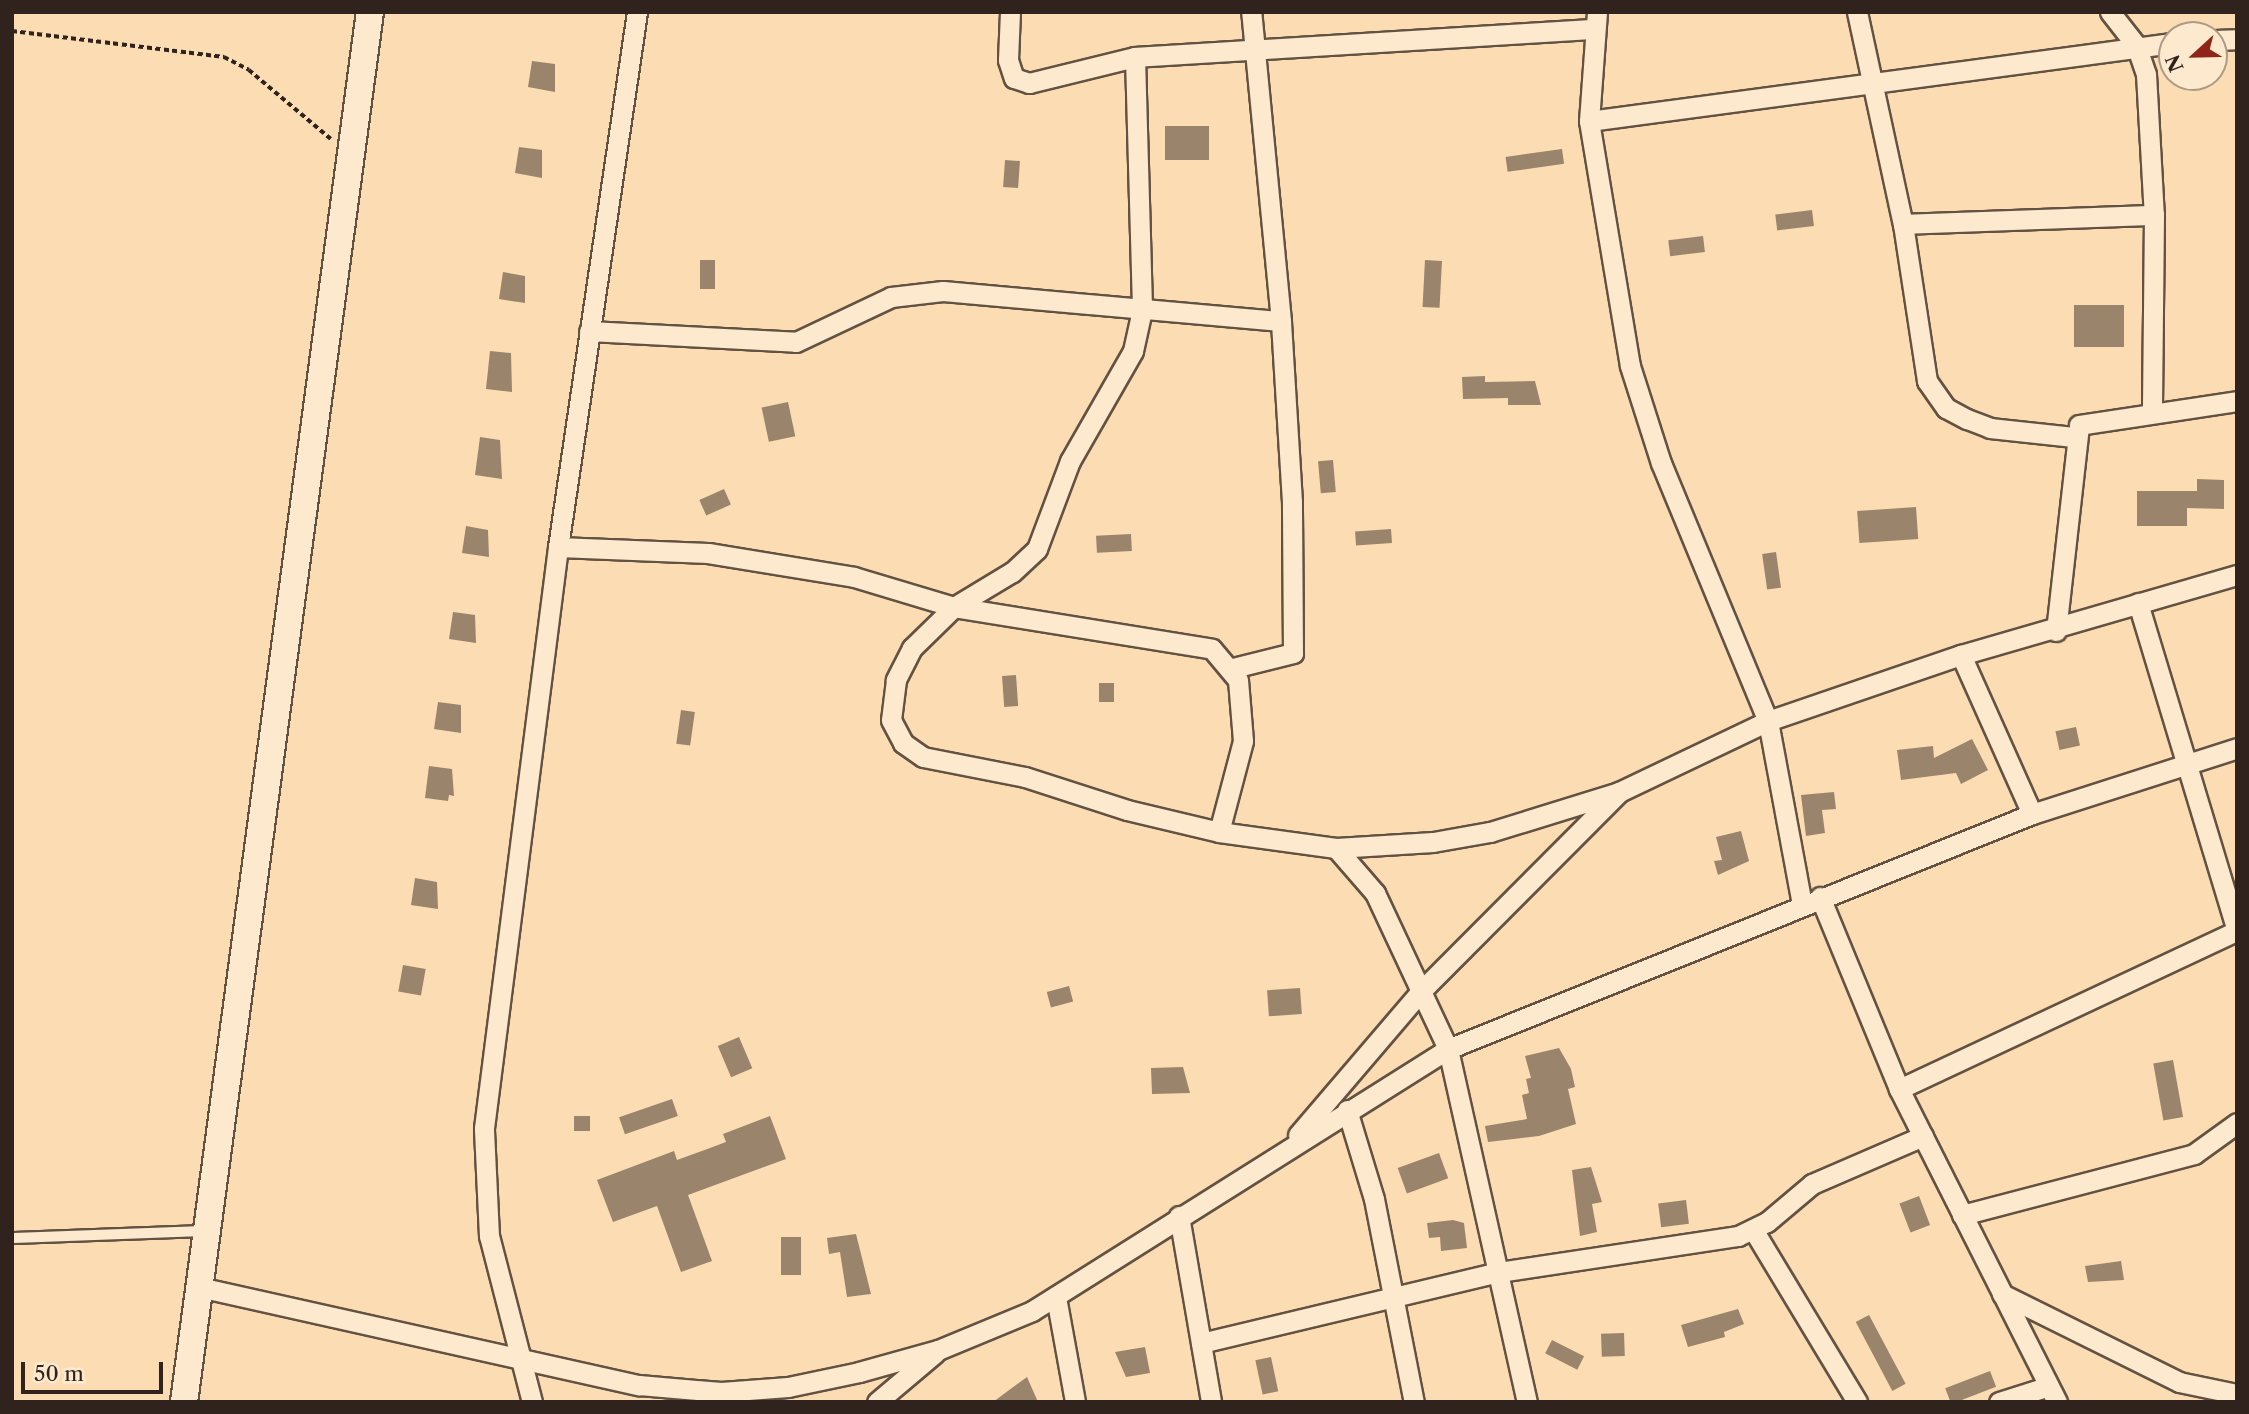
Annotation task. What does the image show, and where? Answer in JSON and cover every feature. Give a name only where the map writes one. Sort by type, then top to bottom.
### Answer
[{"type":"street","points":[[184,1402],[370,12]]},
{"type":"street","points":[[532,1402],[516,1359],[489,1236],[484,1129],[558,547],[637,12]]},
{"type":"street","points":[[1010,12],[1008,60],[1014,78],[1029,83],[1135,57],[1257,54],[1595,21],[1589,121],[1630,366],[1661,463],[1768,721],[1811,900],[1899,1088],[2053,1394],[1999,1402]]},
{"type":"street","points":[[1233,668],[1293,653],[1292,502],[1281,321],[1251,12]]},
{"type":"street","points":[[1857,12],[1903,224],[1927,381],[1946,408],[1990,428],[2074,437]]},
{"type":"street","points":[[2110,12],[2136,45],[2146,74],[2154,215],[2152,413]]},
{"type":"street","points":[[1589,121],[2158,44]]},
{"type":"street","points":[[1135,57],[1142,310],[1133,351],[1070,461],[1037,549],[1012,572],[954,607],[912,649],[896,680],[891,720],[903,743],[923,757],[1025,777],[1104,804],[1219,832],[1336,848],[1433,842],[1490,832],[1619,792],[1768,721],[1961,655],[2056,631],[2138,603],[2237,575]]},
{"type":"street","points":[[1903,224],[2154,215]]},
{"type":"street","points":[[589,331],[796,342],[891,297],[943,291],[1281,321]]},
{"type":"street","points":[[2056,631],[2074,437],[2079,425],[2090,420],[2237,401]]},
{"type":"street","points":[[558,547],[708,553],[854,577],[954,607],[1212,649],[1233,668],[1243,741],[1219,832]]},
{"type":"street","points":[[1899,1088],[2237,931],[2138,603]]},
{"type":"street","points":[[1961,655],[2032,814]]},
{"type":"street","points":[[199,1287],[639,1385],[721,1392],[823,1380],[939,1350],[1056,1297],[1179,1216],[1448,1049],[1811,900],[2032,814],[2186,762],[2237,748]]},
{"type":"street","points":[[1286,1149],[1421,991],[1619,792]]},
{"type":"street","points":[[1336,848],[1375,893],[1448,1049],[1527,1402]]},
{"type":"street","points":[[1347,1110],[1374,1199],[1414,1402]]},
{"type":"street","points":[[1962,1215],[2194,1154],[2237,1123]]},
{"type":"street","points":[[1201,1343],[1499,1272],[1754,1231],[1812,1184],[1923,1136]]},
{"type":"street","points":[[1179,1216],[1211,1402]]},
{"type":"street","points":[[1754,1231],[1857,1402]]},
{"type":"street","points":[[2002,1294],[2179,1382],[2237,1394]]},
{"type":"street","points":[[1056,1297],[1074,1402]]},
{"type":"street","points":[[877,1402],[939,1350]]},
{"type":"lane","points":[[12,1238],[206,1231]]},
{"type":"path","points":[[12,31],[224,57],[249,70],[351,156]]},
{"type":"building","points":[[532,61],[555,64],[555,92],[528,87]]},
{"type":"building","points":[[1165,126],[1209,126],[1209,160],[1165,160]]},
{"type":"building","points":[[519,147],[542,150],[542,178],[515,173]]},
{"type":"building","points":[[1562,149],[1564,164],[1508,172],[1506,157]]},
{"type":"building","points":[[1005,160],[1020,161],[1018,188],[1003,187]]},
{"type":"building","points":[[1812,210],[1814,226],[1777,230],[1775,215]]},
{"type":"building","points":[[1703,236],[1705,252],[1670,256],[1668,240]]},
{"type":"building","points":[[700,260],[715,260],[715,289],[700,289]]},
{"type":"building","points":[[1425,260],[1442,261],[1440,308],[1423,307]]},
{"type":"building","points":[[503,272],[525,276],[525,303],[499,299]]},
{"type":"building","points":[[2074,305],[2124,305],[2124,347],[2074,347]]},
{"type":"building","points":[[490,351],[511,353],[512,392],[486,389]]},
{"type":"building","points":[[1485,376],[1485,382],[1535,381],[1541,405],[1508,405],[1508,398],[1463,399],[1462,377]]},
{"type":"building","points":[[788,402],[795,436],[769,442],[762,408]]},
{"type":"building","points":[[480,437],[500,440],[502,479],[475,475]]},
{"type":"building","points":[[1333,460],[1336,492],[1321,493],[1318,461]]},
{"type":"building","points":[[2197,479],[2224,480],[2224,509],[2187,508],[2187,526],[2137,526],[2137,491],[2197,491]]},
{"type":"building","points":[[724,489],[731,505],[706,516],[699,500]]},
{"type":"building","points":[[1916,507],[1918,539],[1859,543],[1857,511]]},
{"type":"building","points":[[466,526],[488,530],[489,557],[462,553]]},
{"type":"building","points":[[1391,529],[1392,543],[1356,545],[1355,532]]},
{"type":"building","points":[[1131,534],[1132,551],[1097,553],[1096,536]]},
{"type":"building","points":[[1776,552],[1781,588],[1767,590],[1762,554]]},
{"type":"building","points":[[453,612],[475,615],[476,643],[449,639]]},
{"type":"building","points":[[1016,675],[1018,706],[1004,707],[1002,676]]},
{"type":"building","points":[[1099,683],[1114,683],[1114,702],[1099,702]]},
{"type":"building","points":[[438,702],[461,705],[461,733],[434,729]]},
{"type":"building","points":[[681,710],[695,712],[690,746],[676,744]]},
{"type":"building","points":[[2076,727],[2080,746],[2059,750],[2055,731]]},
{"type":"building","points":[[1972,739],[1988,770],[1961,784],[1956,773],[1901,780],[1897,750],[1933,746],[1934,758]]},
{"type":"building","points":[[429,766],[452,769],[454,796],[449,795],[448,801],[425,798]]},
{"type":"building","points":[[1834,792],[1836,809],[1822,810],[1825,833],[1806,836],[1801,795]]},
{"type":"building","points":[[1741,831],[1749,861],[1718,875],[1714,861],[1722,860],[1716,837]]},
{"type":"building","points":[[415,878],[437,882],[438,909],[411,905]]},
{"type":"building","points":[[403,965],[426,969],[421,996],[398,992]]},
{"type":"building","points":[[1069,986],[1073,1001],[1051,1007],[1047,992]]},
{"type":"building","points":[[1300,988],[1302,1014],[1269,1016],[1267,990]]},
{"type":"building","points":[[739,1037],[752,1068],[731,1077],[718,1046]]},
{"type":"building","points":[[1559,1048],[1571,1069],[1575,1087],[1568,1089],[1576,1124],[1539,1136],[1488,1142],[1485,1126],[1527,1119],[1522,1095],[1529,1093],[1526,1079],[1531,1078],[1525,1056]]},
{"type":"building","points":[[2173,1060],[2183,1117],[2163,1121],[2153,1063]]},
{"type":"building","points":[[1183,1067],[1190,1093],[1152,1094],[1151,1068]]},
{"type":"building","points":[[672,1099],[678,1116],[625,1134],[619,1117]]},
{"type":"building","points":[[574,1116],[590,1116],[590,1131],[574,1131]]},
{"type":"building","points":[[770,1116],[786,1159],[688,1195],[712,1261],[681,1272],[657,1206],[613,1222],[597,1180],[674,1151],[677,1160],[710,1148],[726,1142],[723,1134]]},
{"type":"building","points":[[1439,1153],[1448,1178],[1407,1193],[1398,1168]]},
{"type":"building","points":[[1591,1167],[1602,1202],[1592,1204],[1597,1232],[1580,1236],[1572,1170]]},
{"type":"building","points":[[1919,1196],[1930,1225],[1911,1232],[1899,1204]]},
{"type":"building","points":[[1686,1200],[1689,1224],[1661,1227],[1658,1203]]},
{"type":"building","points":[[1453,1220],[1464,1223],[1467,1248],[1441,1251],[1440,1237],[1429,1238],[1427,1223]]},
{"type":"building","points":[[856,1234],[871,1294],[847,1297],[840,1252],[829,1254],[827,1238]]},
{"type":"building","points":[[781,1237],[801,1237],[801,1275],[781,1275]]},
{"type":"building","points":[[2121,1261],[2124,1280],[2088,1282],[2085,1266]]},
{"type":"building","points":[[1738,1309],[1744,1324],[1724,1332],[1725,1337],[1688,1347],[1681,1325]]},
{"type":"building","points":[[1869,1315],[1906,1384],[1892,1391],[1856,1322]]},
{"type":"building","points":[[1624,1333],[1625,1356],[1602,1357],[1601,1334]]},
{"type":"building","points":[[1552,1340],[1584,1356],[1577,1370],[1545,1353]]},
{"type":"building","points":[[1145,1347],[1150,1373],[1126,1377],[1115,1352]]},
{"type":"building","points":[[1271,1357],[1278,1391],[1263,1395],[1255,1360]]},
{"type":"building","points":[[1990,1371],[1996,1387],[1957,1402],[1950,1402],[1945,1388]]},
{"type":"building","points":[[1027,1377],[1038,1402],[993,1402]]}]
